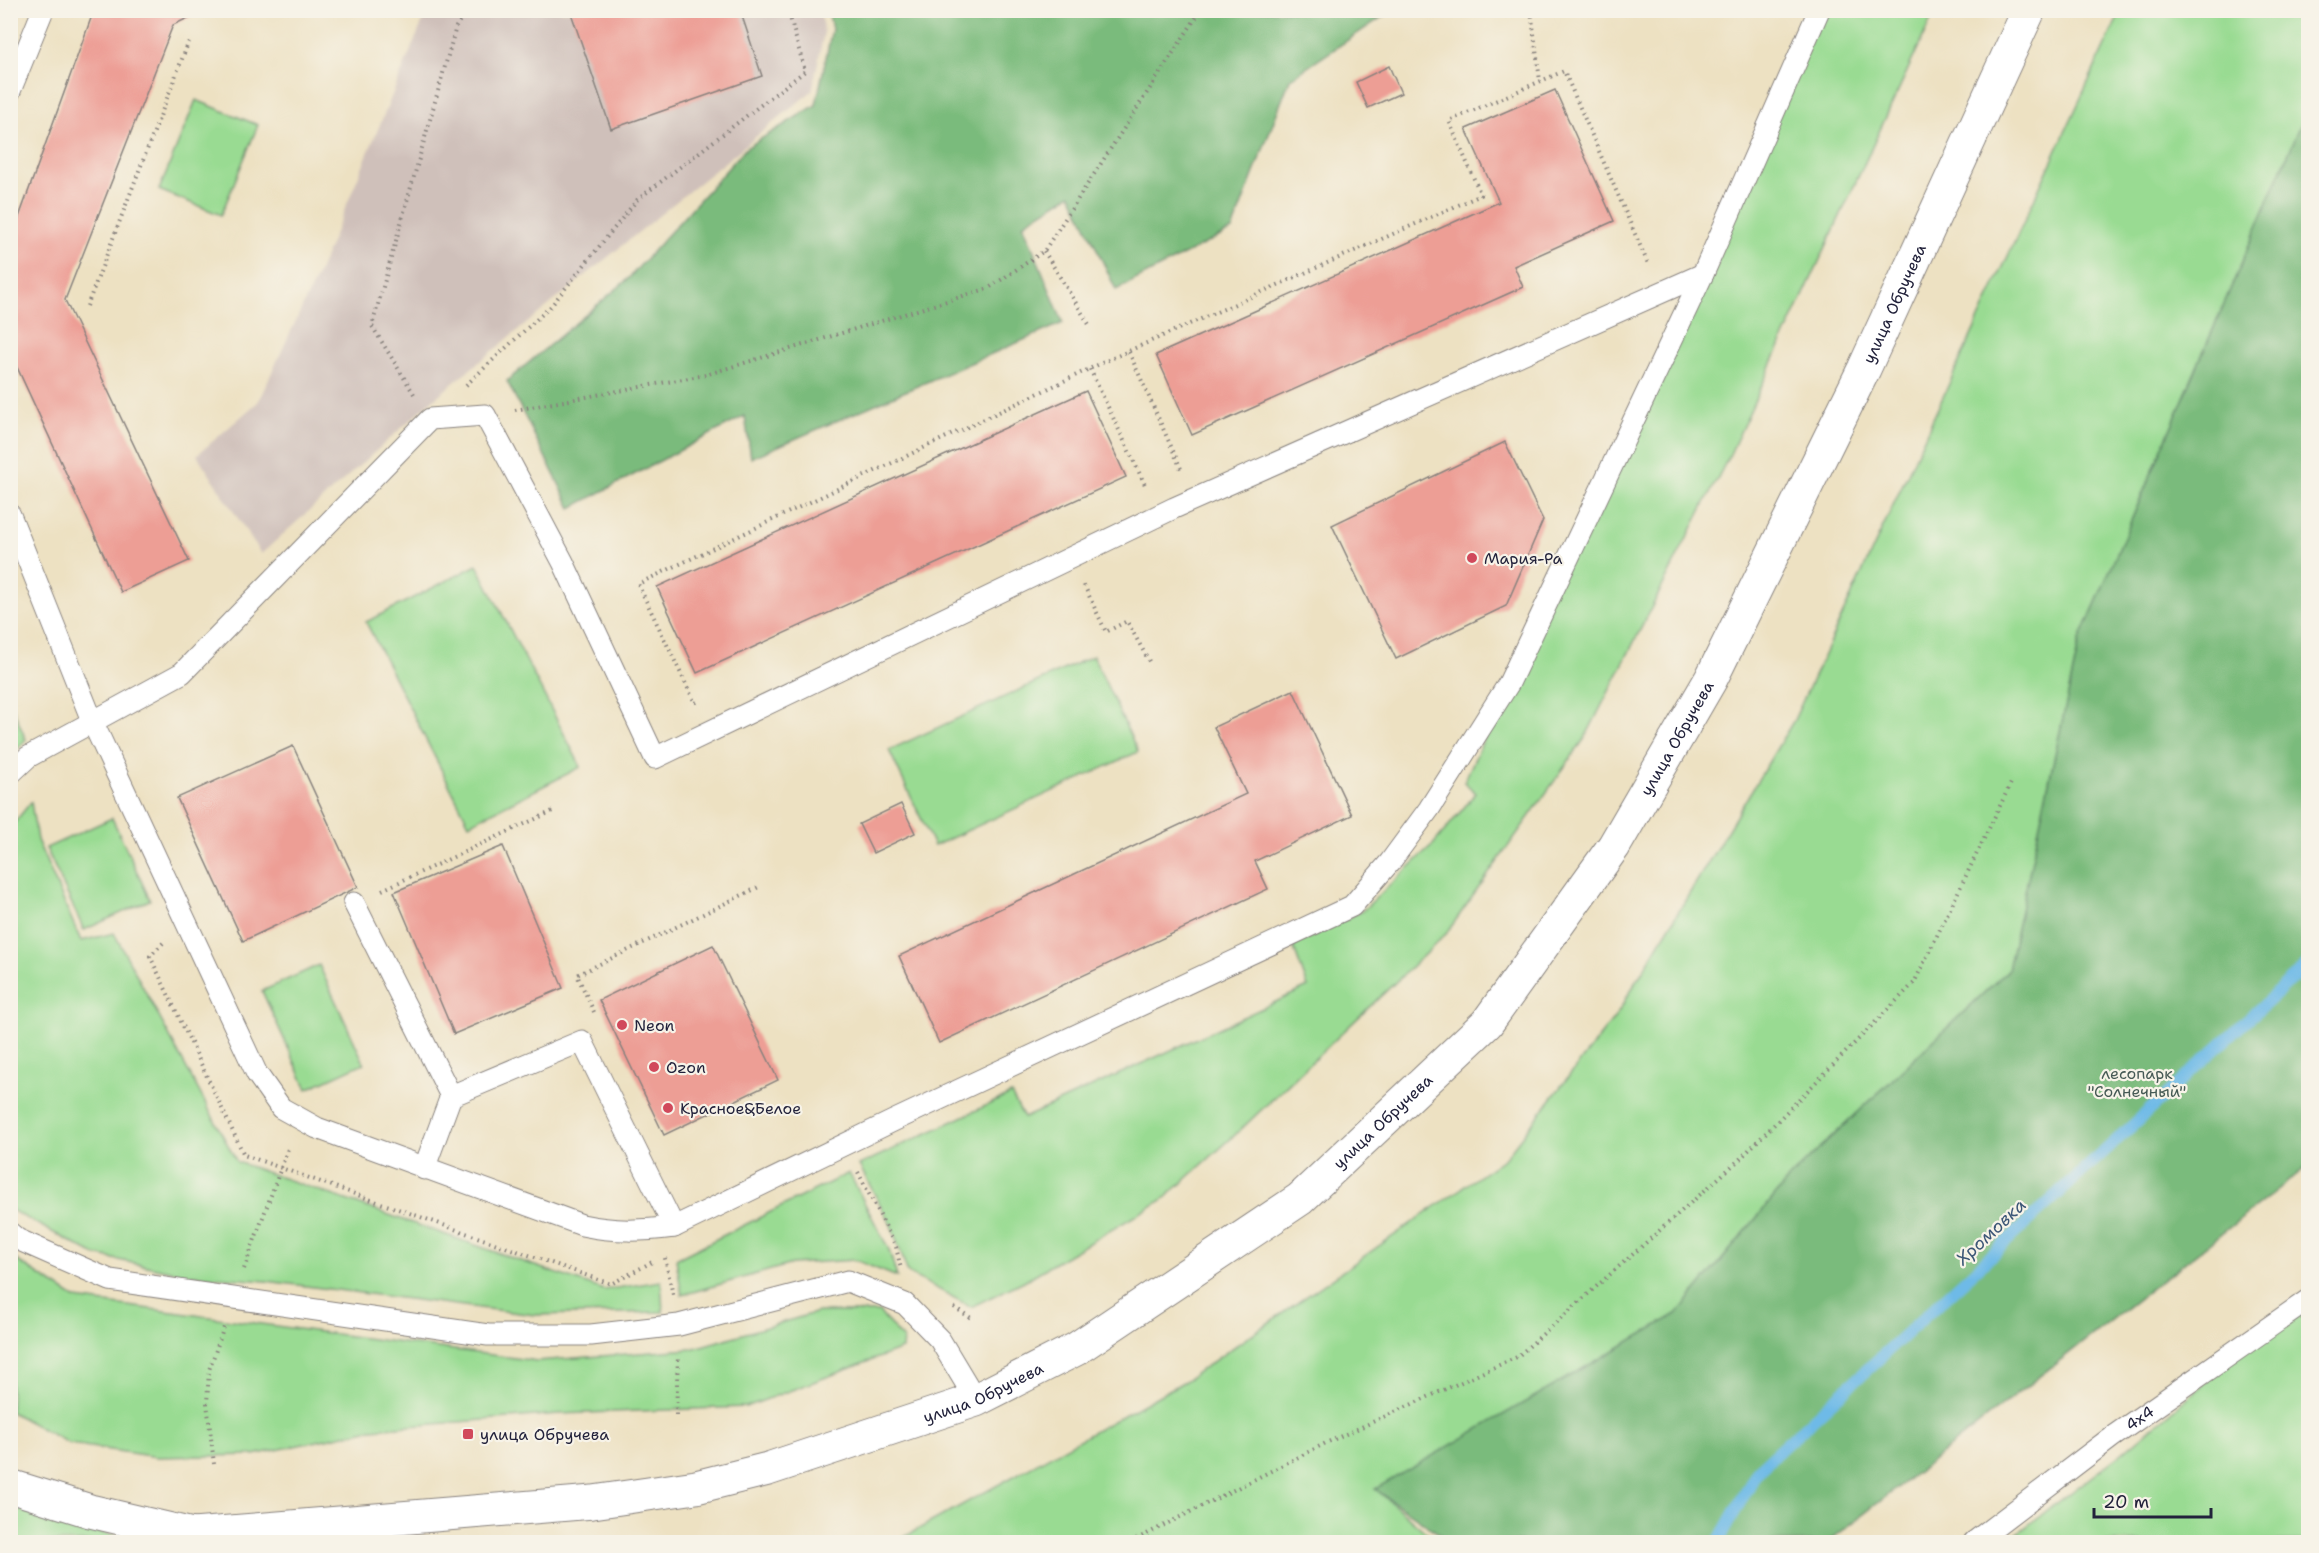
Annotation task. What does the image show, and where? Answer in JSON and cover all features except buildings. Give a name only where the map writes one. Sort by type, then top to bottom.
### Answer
[{"type":"street","name":"улица Обручева","points":[[10,1486],[179,1539],[593,1502],[696,1487],[768,1469],[976,1400],[1076,1349],[1300,1199],[1487,1023],[1614,846],[1711,679],[1864,369],[2029,10]]},
{"type":"lane","points":[[10,91],[43,10]]},
{"type":"lane","points":[[10,516],[93,723],[256,1074],[281,1108],[317,1128],[582,1225],[610,1231],[641,1231],[674,1227],[893,1121],[1352,906],[1390,862],[1429,809],[1509,683],[1703,274],[1819,10]]},
{"type":"lane","points":[[10,774],[27,757],[182,673],[429,419],[485,415],[562,562],[655,758],[1174,508],[1703,274]]},
{"type":"lane","points":[[354,903],[451,1096]]},
{"type":"lane","points":[[424,1169],[451,1096],[582,1041],[674,1227]]},
{"type":"lane","points":[[10,1233],[17,1239],[110,1280],[488,1335],[591,1335],[679,1325],[848,1281],[905,1304],[940,1340],[976,1400]]},
{"type":"lane","name":"4x4","points":[[1974,1542],[2112,1437],[2308,1300]]},
{"type":"path","points":[[466,10],[456,27],[372,326],[429,419],[551,306],[637,200],[805,71],[788,10]]},
{"type":"path","points":[[485,415],[705,375],[989,288],[1044,251],[1202,10]]},
{"type":"path","points":[[1531,10],[1540,81]]},
{"type":"path","points":[[87,306],[189,41]]},
{"type":"path","points":[[706,698],[695,703],[638,584],[1090,369],[1481,195],[1449,121],[1564,71],[1654,276]]},
{"type":"path","points":[[1044,251],[1090,326]]},
{"type":"path","points":[[1129,352],[1184,476]]},
{"type":"path","points":[[1090,369],[1149,493]]},
{"type":"path","points":[[1071,558],[1106,632],[1127,621],[1150,663]]},
{"type":"path","points":[[1131,1542],[1328,1442],[1517,1357],[1740,1160],[1914,983],[2012,781]]},
{"type":"path","points":[[354,903],[555,810]]},
{"type":"path","points":[[586,995],[577,975],[761,886]]},
{"type":"path","points":[[853,1162],[896,1247]]},
{"type":"shaded area","points":[[427,11],[820,11],[824,32],[812,91],[435,398],[261,554],[197,455],[258,402],[320,269]]},
{"type":"green space","points":[[828,10],[1391,11],[1290,79],[1232,230],[1116,290],[1071,194],[1023,224],[1063,323],[751,458],[745,416],[571,508],[507,381],[628,279],[746,148],[816,105],[832,29]]},
{"type":"green space","points":[[1820,11],[1935,11],[1730,454],[1585,738],[1446,934],[1235,1135],[1164,1199],[1024,1281],[971,1307],[908,1273],[891,1225],[859,1165],[1011,1094],[1024,1118],[1308,987],[1293,946],[1362,911],[1432,846],[1476,793],[1464,782]]},
{"type":"green space","points":[[2121,11],[2308,11],[2308,108],[2080,640],[2008,970],[1792,1175],[1677,1314],[1376,1489],[1437,1542],[895,1542],[1185,1381],[1505,1158],[1615,1017],[1794,720]]},
{"type":"green space","points":[[196,100],[258,125],[221,215],[159,190]]},
{"type":"green space","name":"лесопарк \"Солнечный\"","points":[[2308,108],[2308,1166],[1828,1542],[1451,1542],[1375,1489],[1677,1314],[1792,1175],[2008,970],[2080,640]]},
{"type":"green space","points":[[477,565],[581,767],[469,824],[366,622]]},
{"type":"green space","points":[[1093,656],[1138,752],[934,846],[889,750]]},
{"type":"green space","points":[[11,704],[26,740],[10,755]]},
{"type":"green space","points":[[31,802],[37,840],[81,941],[114,933],[237,1162],[604,1290],[661,1281],[663,1312],[535,1315],[266,1281],[189,1275],[95,1255],[13,1211],[10,1206],[10,828]]},
{"type":"green space","points":[[112,818],[150,900],[84,930],[46,848]]},
{"type":"green space","points":[[319,965],[364,1063],[307,1089],[262,991]]},
{"type":"green space","points":[[849,1173],[889,1250],[897,1277],[855,1260],[792,1264],[682,1295],[676,1259]]},
{"type":"green space","points":[[10,1256],[76,1299],[537,1361],[691,1349],[818,1312],[879,1312],[903,1339],[902,1349],[746,1407],[559,1414],[371,1429],[254,1455],[157,1457],[70,1444],[11,1412]]},
{"type":"green space","points":[[2308,1296],[2308,1542],[2006,1542],[2121,1454]]},
{"type":"green space","points":[[10,1506],[72,1526],[136,1539],[116,1542],[12,1542]]},
{"type":"waterway","name":"Хромовка","points":[[1718,1542],[1758,1470],[2308,964]]},
{"type":"place","name":"Мария-Ра","points":[[1472,558]]},
{"type":"place","name":"Neon","points":[[622,1025]]},
{"type":"place","name":"Ozon","points":[[654,1067]]},
{"type":"place","name":"Красное&Белое","points":[[668,1108]]},
{"type":"place","name":"улица Обручева","points":[[468,1434]]}]
